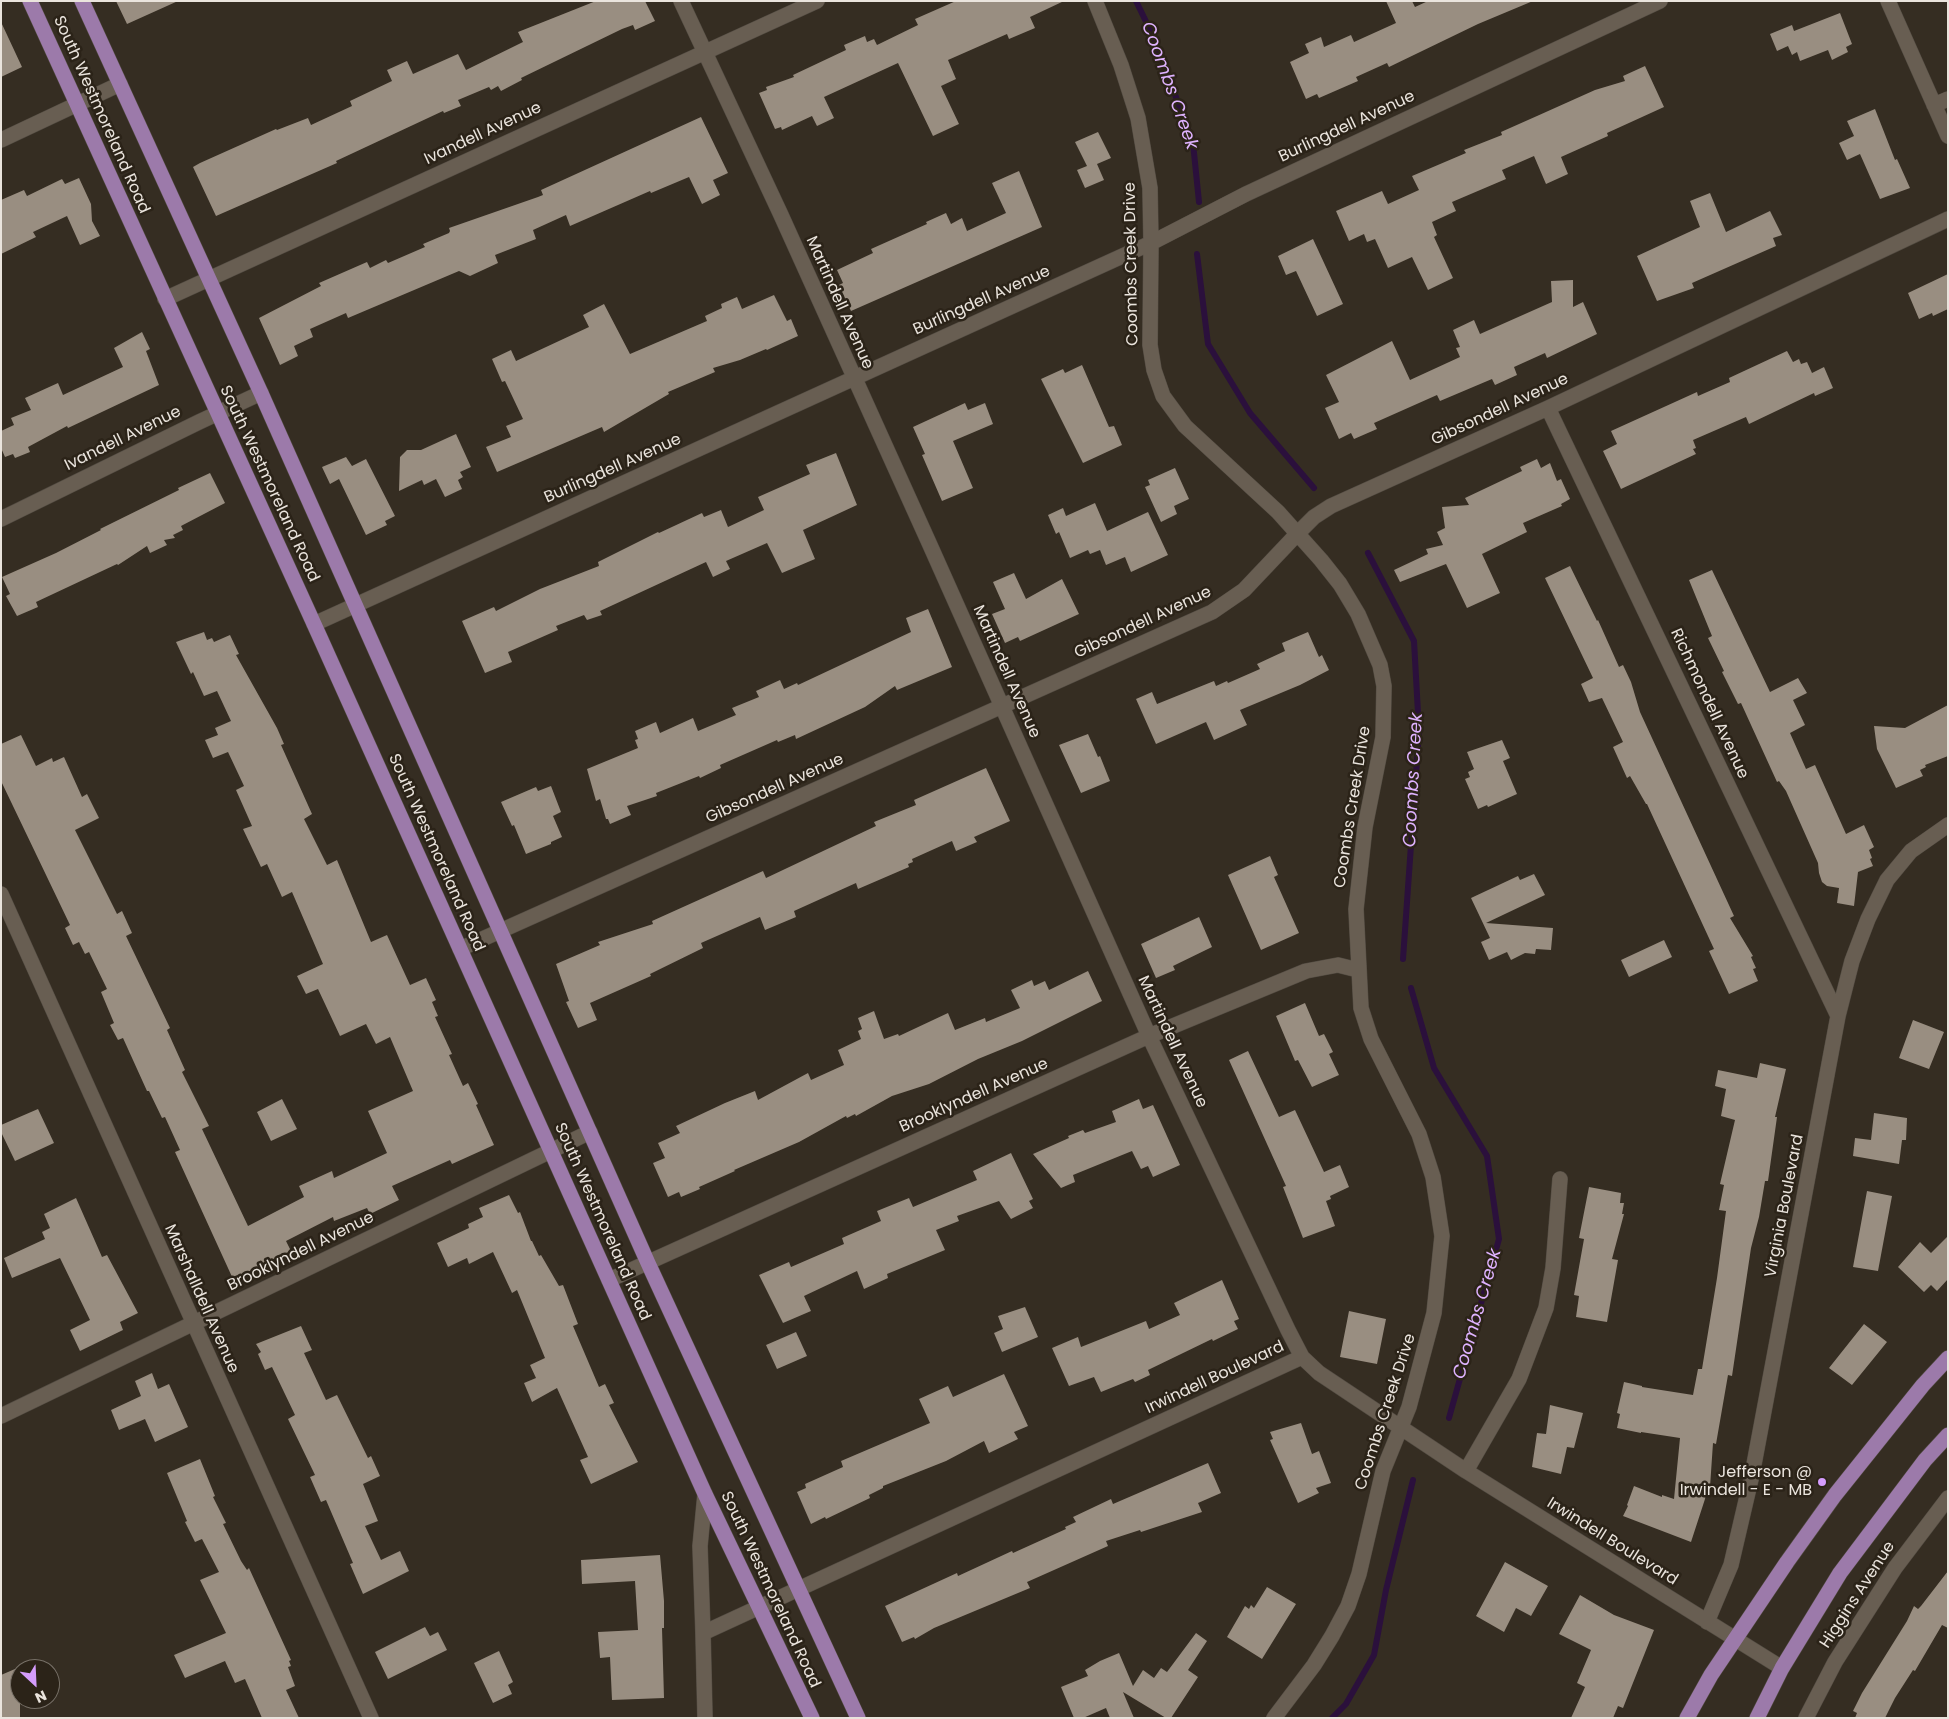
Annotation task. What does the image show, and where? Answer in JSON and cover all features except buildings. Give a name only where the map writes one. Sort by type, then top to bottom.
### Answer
[{"type":"main road","name":"South Westmoreland Road","points":[[30,1],[164,299],[314,624],[705,1494],[812,1718]]},
{"type":"main road","name":"South Westmoreland Road","points":[[82,1],[261,393],[648,1263],[858,1718]]},
{"type":"main road","points":[[1688,1718],[1711,1675],[1734,1639],[1835,1495],[1923,1385],[1948,1358]]},
{"type":"main road","points":[[1756,1718],[1782,1668],[1840,1573],[1925,1460],[1948,1435]]},
{"type":"street","name":"Martindell Avenue","points":[[681,1],[781,215],[1149,1036],[1302,1357]]},
{"type":"street","name":"Ivandell Avenue","points":[[164,299],[817,1]]},
{"type":"street","name":"Coombs Creek Drive","points":[[1095,1],[1121,65],[1138,118],[1150,188],[1152,243],[1150,345],[1154,370],[1163,396],[1185,426],[1298,533],[1340,584],[1358,614],[1380,666],[1384,686],[1383,736],[1365,827],[1356,909],[1360,1008],[1371,1039],[1419,1134],[1433,1177],[1442,1236],[1434,1313],[1408,1407],[1383,1471],[1358,1574],[1348,1606],[1318,1658],[1274,1718]]},
{"type":"street","name":"Burlingdell Avenue","points":[[314,624],[1152,243],[1246,194],[1660,1]]},
{"type":"street","points":[[1888,1],[1948,136]]},
{"type":"street","points":[[1,140],[120,84]]},
{"type":"street","points":[[1934,105],[1948,99]]},
{"type":"street","name":"Gibsondell Avenue","points":[[460,949],[1212,612],[1244,590],[1314,517],[1331,506],[1548,408],[1948,219]]},
{"type":"street","name":"Ivandell Avenue","points":[[1,519],[261,393]]},
{"type":"street","name":"Richmondell Avenue","points":[[1548,408],[1838,1016]]},
{"type":"street","name":"Virginia Boulevard","points":[[1707,1622],[1731,1565],[1752,1475],[1838,1016],[1852,961],[1868,919],[1887,880],[1911,851],[1948,825]]},
{"type":"street","name":"Marshalldell Avenue","points":[[1,894],[371,1718]]},
{"type":"street","name":"Brooklyndell Avenue","points":[[610,1280],[1149,1036],[1306,971],[1338,965],[1358,970]]},
{"type":"street","name":"Brooklyndell Avenue","points":[[1,1416],[590,1132]]},
{"type":"street","points":[[1466,1471],[1519,1379],[1546,1308],[1553,1268],[1560,1179]]},
{"type":"street","name":"Irwindell Boulevard","points":[[703,1633],[1302,1357],[1319,1373],[1466,1471],[1782,1668]]},
{"type":"street","points":[[705,1494],[700,1546],[705,1718]]},
{"type":"street","name":"Higgins Avenue","points":[[1806,1718],[1835,1662],[1885,1583],[1948,1498]]},
{"type":"waterway","name":"Coombs Creek","points":[[1136,1],[1154,38],[1193,143],[1199,202]]},
{"type":"waterway","name":"Coombs Creek","points":[[1197,254],[1208,344],[1250,413],[1314,488]]},
{"type":"waterway","name":"Coombs Creek","points":[[1368,553],[1414,641],[1419,731],[1403,959]]},
{"type":"waterway","name":"Coombs Creek","points":[[1411,988],[1434,1068],[1487,1156],[1499,1239],[1449,1418]]},
{"type":"waterway","name":"Coombs Creek","points":[[1332,1718],[1346,1704],[1374,1655],[1386,1590],[1413,1480]]},
{"type":"place","name":"Jefferson @ Irwindell - E - MB","points":[[1822,1482]]}]
